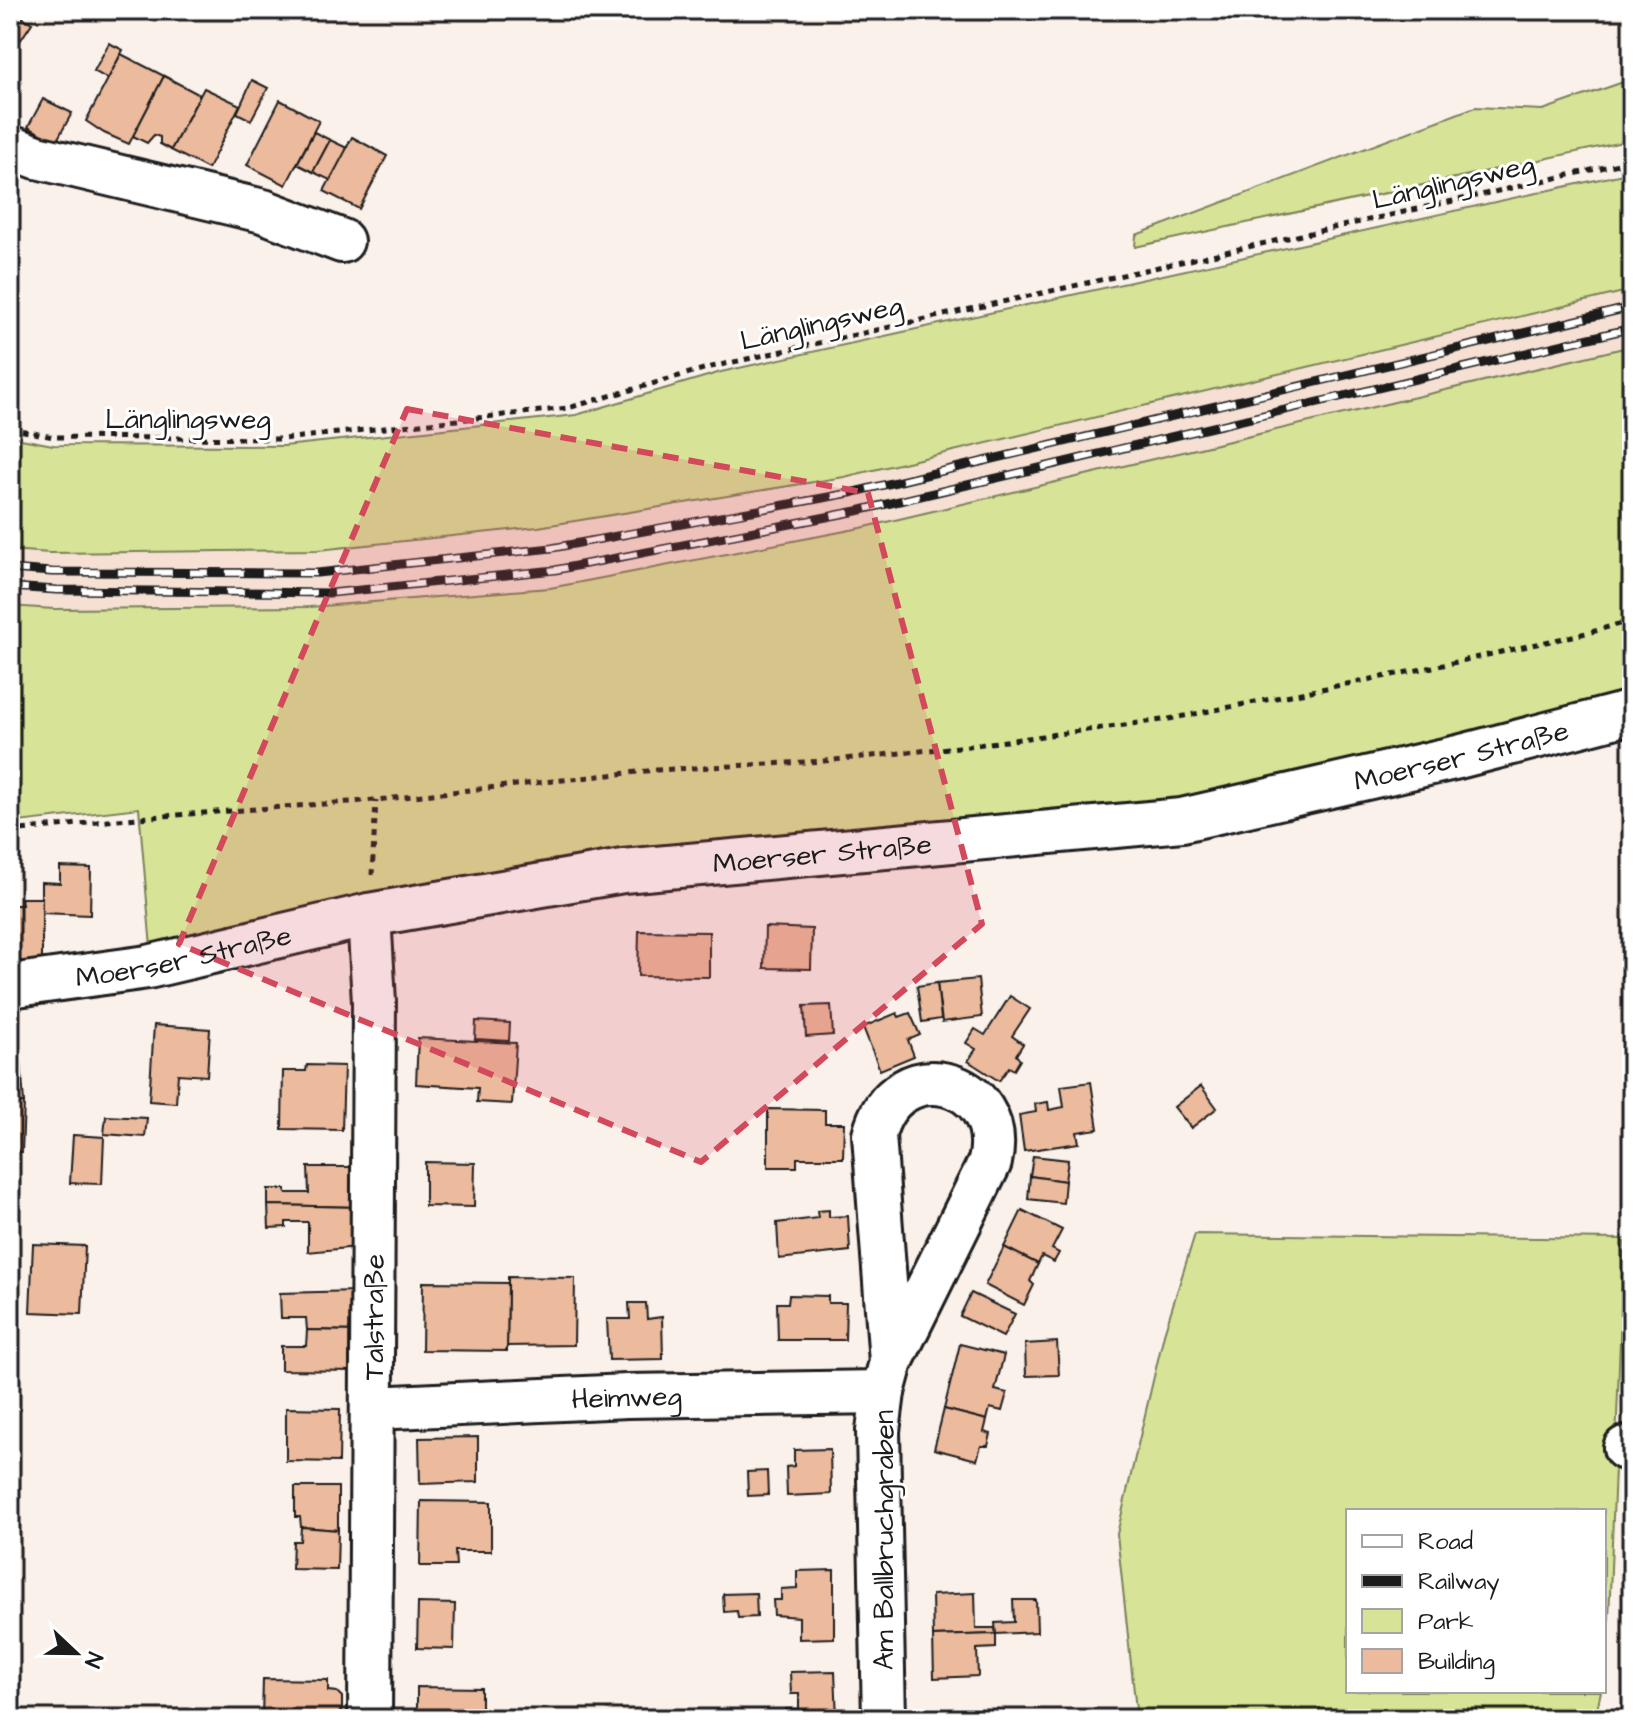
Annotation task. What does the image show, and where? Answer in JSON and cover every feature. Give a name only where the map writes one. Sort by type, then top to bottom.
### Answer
[{"type":"street","points":[[10,147],[37,157],[263,211],[342,241]]},
{"type":"street","name":"Moerser Straße","points":[[10,986],[148,967],[369,915],[623,871],[1182,820],[1458,757],[1632,712]]},
{"type":"street","name":"Talstraße","points":[[369,915],[374,1002],[370,1719]]},
{"type":"street","name":"Am Ballbruchgraben","points":[[884,1719],[878,1431],[887,1377],[874,1135],[880,1114],[895,1096],[915,1085],[940,1083],[965,1092],[982,1108],[991,1126],[992,1151],[984,1174],[887,1377]]},
{"type":"street","name":"Heimweg","points":[[373,1408],[627,1396],[887,1377]]},
{"type":"path","name":"Länglingsweg","points":[[10,428],[53,437],[283,439],[568,408],[723,364],[1632,161]]},
{"type":"path","points":[[10,831],[376,800],[656,770],[824,761],[1169,719],[1443,665],[1632,620]]},
{"type":"path","points":[[369,915],[376,800]]},
{"type":"highlighted area","points":[[407,409],[868,493],[982,924],[701,1162],[179,944]]},
{"type":"shaded area","points":[[1632,290],[1632,346],[861,528],[550,588],[309,607],[54,609],[10,606],[10,550],[51,553],[318,550],[538,527],[844,477]]},
{"type":"green space","points":[[1632,79],[1632,140],[1135,247],[1136,235],[1475,107],[1543,110]]},
{"type":"green space","points":[[1632,172],[1632,290],[844,477],[538,527],[318,550],[50,553],[10,550],[10,437],[53,445],[284,446],[576,415],[721,372]]},
{"type":"green space","points":[[1632,346],[1632,692],[1458,738],[1182,802],[628,849],[354,899],[151,948],[139,808],[10,823],[10,606],[54,609],[309,607],[550,588],[861,528]]},
{"type":"green space","points":[[1195,1234],[1624,1239],[1606,1647],[1606,1509],[1346,1509],[1346,1693],[1601,1693],[1595,1719],[1137,1719],[1117,1534],[1164,1334]]},
{"type":"building","points":[[10,10],[32,23],[10,56]]},
{"type":"building","points":[[109,43],[123,50],[108,79],[94,71]]},
{"type":"building","points":[[121,54],[164,76],[129,144],[86,121]]},
{"type":"building","points":[[164,76],[200,95],[171,150],[160,144],[160,137],[154,135],[147,143],[133,136]]},
{"type":"building","points":[[252,80],[268,88],[251,120],[237,113]]},
{"type":"building","points":[[204,88],[240,105],[208,169],[171,150]]},
{"type":"building","points":[[43,99],[72,113],[56,142],[28,127]]},
{"type":"building","points":[[280,100],[319,121],[286,185],[247,165]]},
{"type":"building","points":[[314,132],[330,140],[313,172],[297,164]]},
{"type":"building","points":[[352,137],[387,156],[359,209],[324,191]]},
{"type":"building","points":[[330,140],[347,148],[330,180],[313,172]]},
{"type":"building","points":[[60,867],[91,868],[90,915],[41,913],[41,882],[60,883]]},
{"type":"building","points":[[21,898],[42,898],[42,961],[10,962],[10,905],[22,905]]},
{"type":"building","points":[[765,927],[812,929],[811,969],[764,968]]},
{"type":"building","points":[[639,931],[709,932],[709,977],[638,976]]},
{"type":"building","points":[[978,979],[982,1017],[942,1022],[937,983]]},
{"type":"building","points":[[937,983],[941,1019],[922,1022],[917,986]]},
{"type":"building","points":[[1010,996],[1030,1009],[1012,1036],[1023,1044],[1016,1055],[1020,1060],[1014,1070],[1009,1067],[999,1081],[968,1061],[976,1049],[966,1043],[975,1029],[985,1035]]},
{"type":"building","points":[[831,1005],[833,1035],[806,1037],[804,1006]]},
{"type":"building","points":[[897,1013],[899,1017],[910,1013],[920,1035],[908,1040],[914,1056],[880,1070],[863,1027]]},
{"type":"building","points":[[18,1019],[24,1103],[10,1104],[10,1020]]},
{"type":"building","points":[[476,1021],[510,1023],[509,1041],[475,1039]]},
{"type":"building","points":[[154,1025],[210,1029],[207,1076],[178,1074],[176,1103],[149,1101]]},
{"type":"building","points":[[418,1038],[516,1043],[512,1104],[477,1102],[478,1088],[416,1084]]},
{"type":"building","points":[[307,1065],[344,1066],[342,1130],[282,1129],[283,1071],[306,1071]]},
{"type":"building","points":[[1091,1082],[1098,1129],[1077,1132],[1079,1143],[1024,1151],[1019,1115],[1036,1112],[1035,1104],[1048,1102],[1049,1110],[1064,1107],[1061,1086]]},
{"type":"building","points":[[1201,1086],[1217,1108],[1191,1128],[1174,1107]]},
{"type":"building","points":[[24,1103],[22,1152],[10,1152],[10,1104]]},
{"type":"building","points":[[768,1109],[825,1110],[825,1123],[844,1123],[843,1158],[797,1158],[797,1167],[768,1167]]},
{"type":"building","points":[[106,1116],[147,1118],[145,1137],[104,1134]]},
{"type":"building","points":[[73,1135],[104,1137],[102,1184],[70,1183]]},
{"type":"building","points":[[1033,1156],[1068,1160],[1065,1181],[1030,1176]]},
{"type":"building","points":[[425,1162],[475,1163],[474,1207],[425,1206]]},
{"type":"building","points":[[308,1167],[359,1167],[358,1207],[268,1205],[268,1189],[309,1193]]},
{"type":"building","points":[[1030,1176],[1065,1181],[1063,1203],[1028,1199]]},
{"type":"building","points":[[268,1205],[358,1207],[357,1247],[308,1252],[308,1222],[286,1222],[286,1227],[269,1228]]},
{"type":"building","points":[[829,1210],[829,1217],[848,1216],[850,1251],[779,1259],[777,1223],[818,1218],[817,1211]]},
{"type":"building","points":[[1022,1210],[1062,1230],[1052,1249],[1059,1253],[1054,1262],[1042,1256],[1038,1264],[1004,1247]]},
{"type":"building","points":[[33,1244],[85,1246],[82,1314],[30,1312]]},
{"type":"building","points":[[1004,1247],[1038,1264],[1030,1281],[1034,1285],[1024,1305],[985,1285]]},
{"type":"building","points":[[508,1277],[575,1278],[574,1345],[507,1346]]},
{"type":"building","points":[[423,1282],[508,1283],[507,1351],[422,1350]]},
{"type":"building","points":[[357,1291],[356,1331],[307,1330],[306,1318],[281,1318],[280,1293]]},
{"type":"building","points":[[971,1293],[1015,1314],[1003,1337],[960,1316]]},
{"type":"building","points":[[789,1295],[828,1296],[828,1303],[846,1303],[845,1340],[778,1340],[777,1303],[788,1303]]},
{"type":"building","points":[[629,1303],[646,1303],[647,1319],[662,1317],[663,1359],[609,1360],[607,1319],[630,1319]]},
{"type":"building","points":[[307,1330],[356,1331],[356,1371],[281,1370],[281,1346],[306,1346]]},
{"type":"building","points":[[1057,1342],[1059,1375],[1026,1376],[1025,1344]]},
{"type":"building","points":[[960,1344],[1004,1355],[995,1390],[1007,1393],[1002,1411],[990,1408],[987,1420],[944,1409]]},
{"type":"building","points":[[286,1408],[340,1409],[339,1462],[286,1461]]},
{"type":"building","points":[[944,1409],[987,1420],[984,1432],[991,1434],[988,1446],[981,1446],[977,1460],[934,1449]]},
{"type":"building","points":[[478,1437],[478,1482],[420,1484],[419,1438]]},
{"type":"building","points":[[830,1449],[831,1494],[787,1496],[786,1467],[794,1466],[794,1450]]},
{"type":"building","points":[[767,1471],[768,1495],[748,1496],[747,1472]]},
{"type":"building","points":[[295,1487],[338,1487],[338,1530],[301,1527],[300,1517],[295,1517]]},
{"type":"building","points":[[421,1501],[491,1502],[491,1551],[455,1551],[456,1566],[420,1566]]},
{"type":"building","points":[[301,1527],[338,1530],[337,1570],[292,1569],[293,1541],[300,1541]]},
{"type":"building","points":[[834,1570],[834,1638],[799,1639],[799,1617],[774,1615],[773,1600],[781,1600],[781,1589],[797,1588],[797,1571]]},
{"type":"building","points":[[756,1593],[757,1617],[738,1618],[737,1611],[724,1612],[723,1594]]},
{"type":"building","points":[[975,1593],[976,1628],[995,1628],[996,1634],[933,1636],[932,1595]]},
{"type":"building","points":[[1013,1600],[1036,1600],[1037,1632],[996,1634],[995,1623],[1014,1622]]},
{"type":"building","points":[[418,1603],[455,1604],[454,1649],[417,1648]]},
{"type":"building","points":[[996,1634],[996,1648],[977,1649],[978,1676],[934,1678],[933,1636]]},
{"type":"building","points":[[835,1671],[837,1719],[786,1719],[786,1709],[799,1709],[799,1694],[791,1694],[790,1672]]},
{"type":"building","points":[[263,1679],[328,1680],[328,1691],[337,1692],[342,1697],[342,1710],[336,1715],[327,1715],[327,1719],[262,1719]]},
{"type":"building","points":[[417,1687],[481,1688],[481,1719],[417,1719]]},
{"type":"railway","points":[[10,569],[52,572],[317,573],[552,548],[850,493],[1632,307]]},
{"type":"railway","points":[[10,587],[331,593],[555,570],[857,511],[1632,328]]}]
